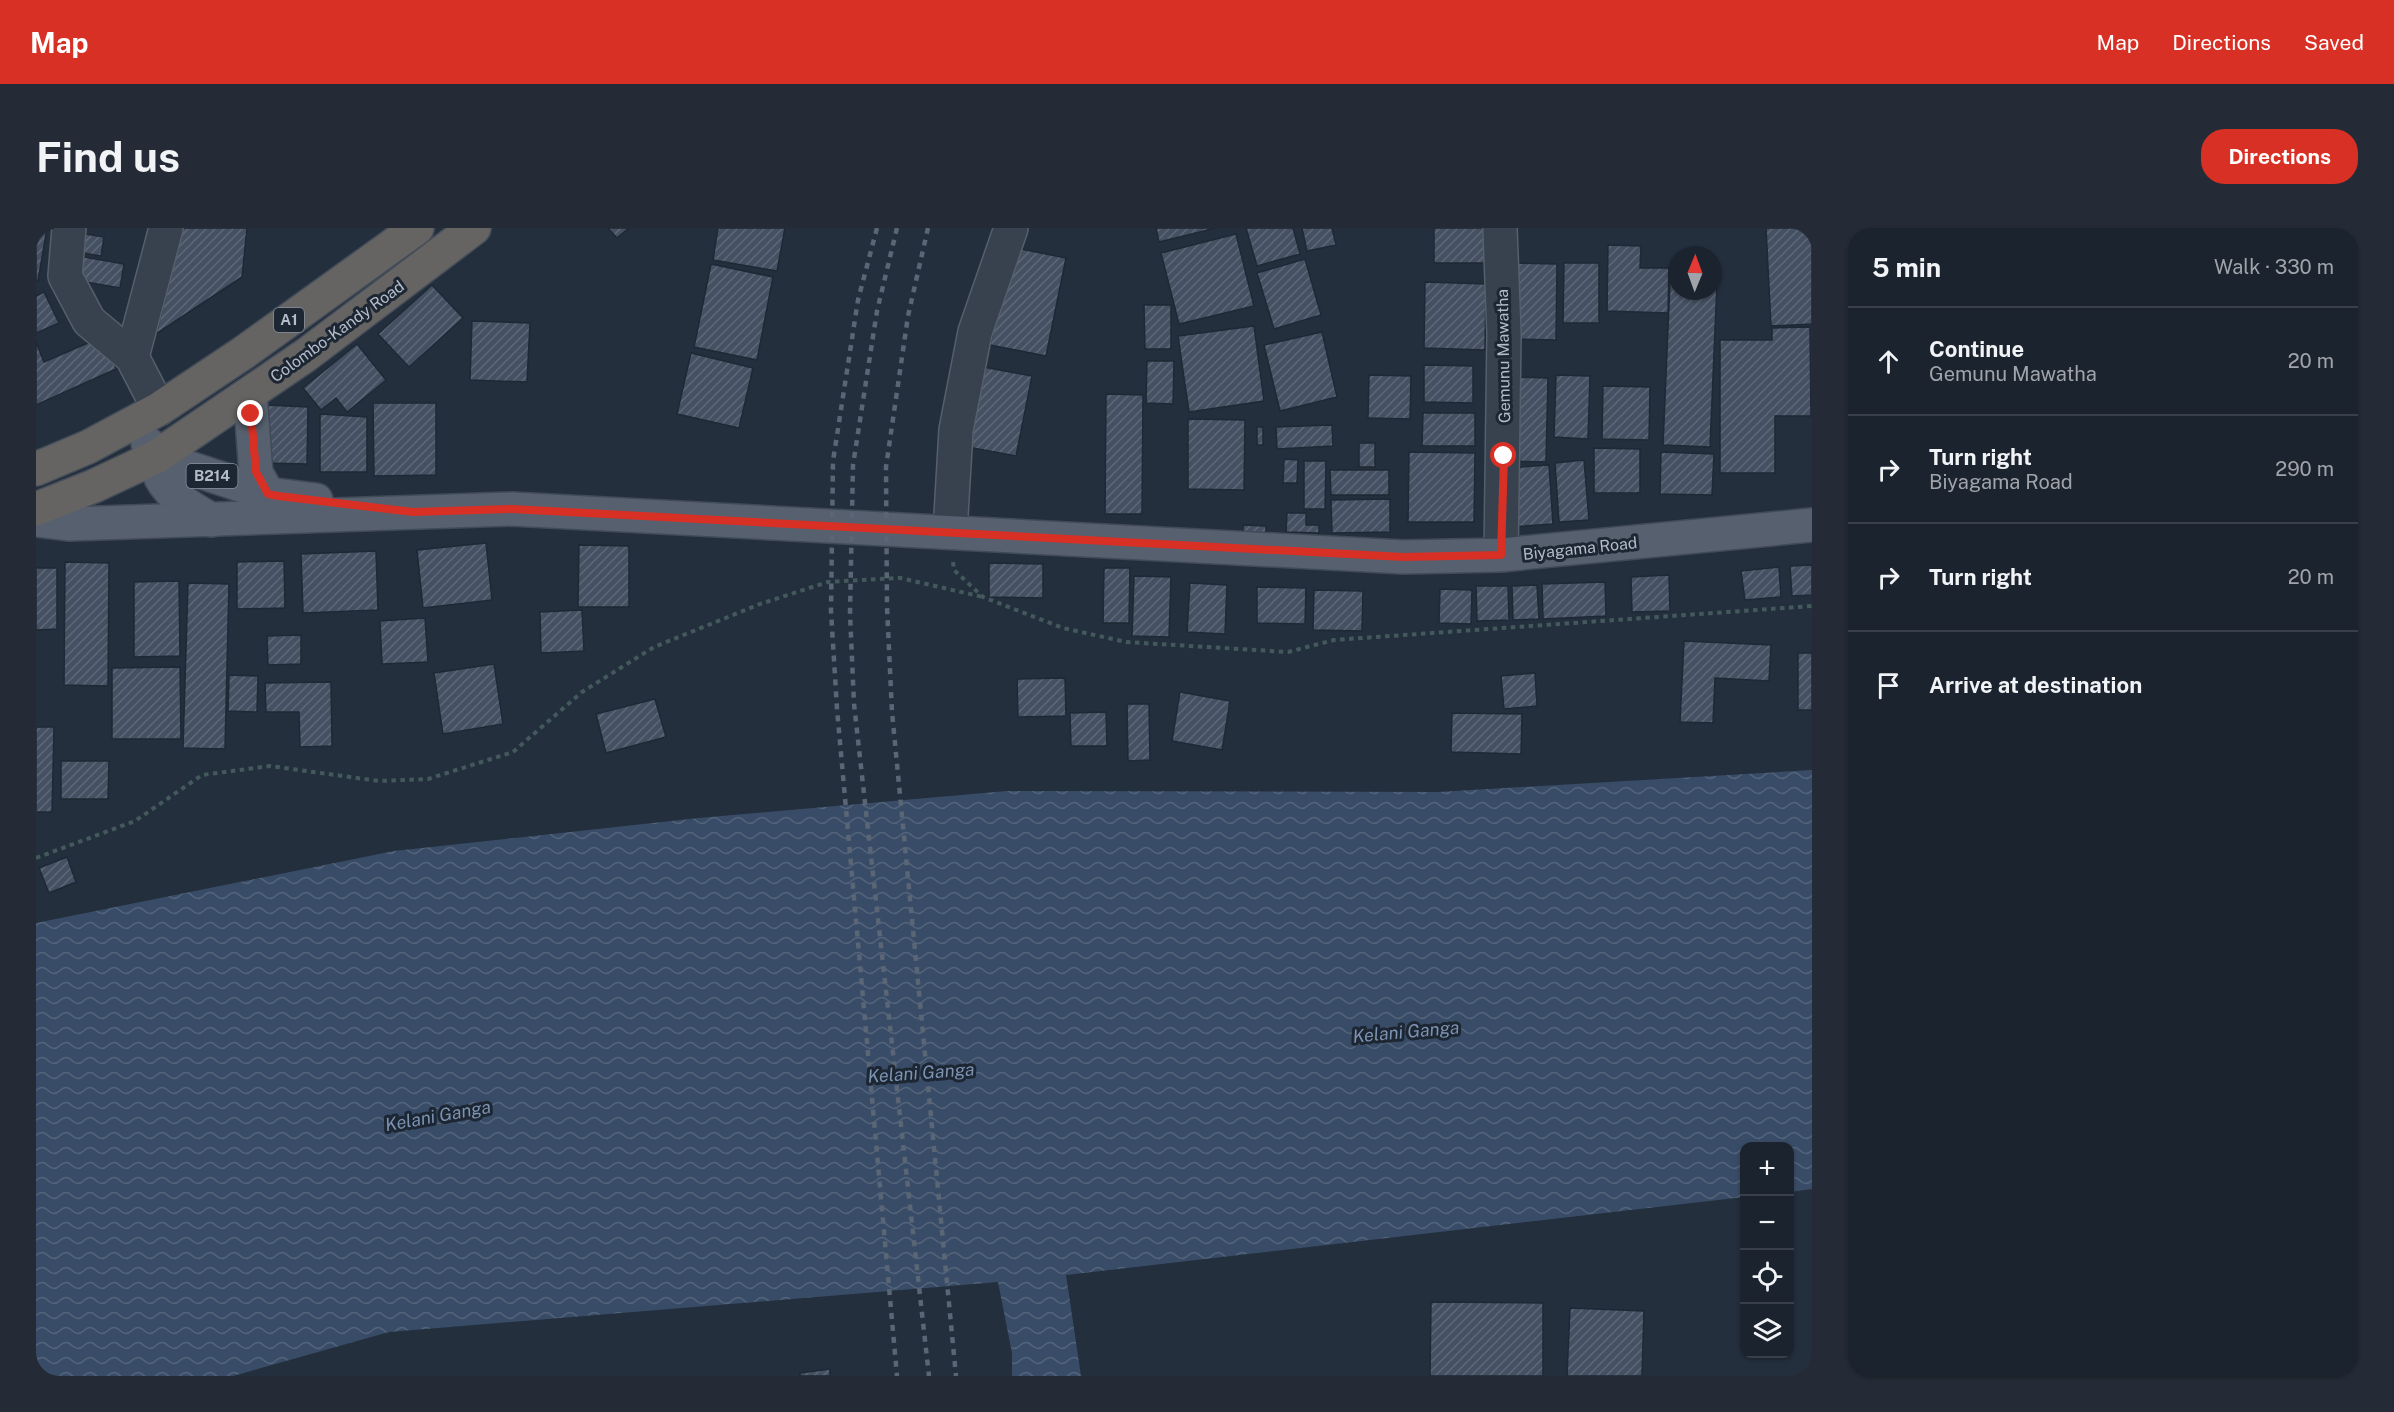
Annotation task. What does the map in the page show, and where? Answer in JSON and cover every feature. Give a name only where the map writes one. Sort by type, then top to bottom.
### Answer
[{"type":"highway","name":"A1","points":[[36,469],[88,447],[147,416],[251,348],[417,228]]},
{"type":"highway","name":"Colombo-Kandy Road","points":[[36,509],[94,486],[156,457],[306,355],[474,228]]},
{"type":"main road","points":[[250,394],[256,472],[268,494]]},
{"type":"main road","name":"B214","points":[[147,416],[158,472],[180,500],[194,511],[212,519]]},
{"type":"main road","name":"Biyagama Road","points":[[156,457],[268,494],[413,512]]},
{"type":"main road","name":"Biyagama Road","points":[[36,520],[70,524],[512,509],[1403,557],[1501,555],[1812,525]]},
{"type":"street","points":[[69,228],[65,276],[89,321],[132,357]]},
{"type":"street","points":[[147,416],[132,357],[166,228]]},
{"type":"street","points":[[950,532],[956,430],[975,332],[1011,228]]},
{"type":"street","name":"Gemunu Mawatha","points":[[1500,228],[1504,334],[1501,555]]},
{"type":"path","points":[[950,532],[954,570],[983,597]]},
{"type":"path","points":[[36,858],[135,821],[202,775],[270,766],[379,781],[428,779],[513,752],[582,692],[654,646],[760,604],[828,582],[900,578],[983,597],[1063,628],[1126,642],[1288,652],[1334,640],[1812,606]]},
{"type":"water","name":"Kelani Ganga","points":[[1812,770],[1812,1189],[1794,1191],[1794,1142],[1740,1142],[1740,1197],[1066,1275],[1081,1376],[1012,1376],[1012,1353],[998,1282],[389,1332],[233,1376],[36,1376],[36,923],[394,851],[699,818],[1007,791],[1438,792]]},
{"type":"building","points":[[36,228],[47,228],[38,281],[36,280]]},
{"type":"building","points":[[183,228],[247,228],[242,277],[156,334]]},
{"type":"building","points":[[608,228],[629,228],[617,238]]},
{"type":"building","points":[[718,228],[785,228],[777,271],[713,260]]},
{"type":"building","points":[[1156,228],[1216,228],[1159,242]]},
{"type":"building","points":[[1246,228],[1293,228],[1300,254],[1257,266]]},
{"type":"building","points":[[1302,228],[1332,228],[1336,245],[1307,251]]},
{"type":"building","points":[[1434,228],[1485,228],[1485,263],[1434,263]]},
{"type":"building","points":[[1766,228],[1812,228],[1812,324],[1771,326]]},
{"type":"building","points":[[74,232],[104,237],[101,256],[71,251]]},
{"type":"building","points":[[1236,234],[1254,306],[1179,324],[1161,253]]},
{"type":"building","points":[[1608,245],[1641,246],[1640,268],[1668,268],[1668,313],[1607,311]]},
{"type":"building","points":[[1011,247],[1066,258],[1046,356],[990,345]]},
{"type":"building","points":[[73,255],[124,264],[120,288],[69,279]]},
{"type":"building","points":[[1305,259],[1321,315],[1274,329],[1257,273]]},
{"type":"building","points":[[1512,263],[1557,264],[1556,340],[1512,339]]},
{"type":"building","points":[[1564,263],[1599,263],[1599,323],[1563,323]]},
{"type":"building","points":[[711,264],[773,277],[757,360],[694,347]]},
{"type":"building","points":[[1425,282],[1486,284],[1485,350],[1424,348]]},
{"type":"building","points":[[432,285],[463,318],[409,367],[378,334]]},
{"type":"building","points":[[44,292],[59,323],[36,333],[36,296]]},
{"type":"building","points":[[1669,300],[1716,300],[1710,447],[1663,445]]},
{"type":"building","points":[[1144,305],[1171,305],[1171,349],[1145,349]]},
{"type":"building","points":[[472,321],[530,323],[527,382],[470,380]]},
{"type":"building","points":[[1254,326],[1264,401],[1189,412],[1178,336]]},
{"type":"building","points":[[1810,327],[1811,416],[1775,416],[1775,473],[1720,473],[1720,340],[1772,340],[1772,328]]},
{"type":"building","points":[[1322,332],[1337,397],[1280,411],[1264,345]]},
{"type":"building","points":[[104,336],[116,369],[36,405],[36,342],[44,362]]},
{"type":"building","points":[[357,344],[386,380],[347,412],[336,398],[321,410],[303,388]]},
{"type":"building","points":[[691,353],[753,368],[739,428],[677,414]]},
{"type":"building","points":[[1147,361],[1174,361],[1173,404],[1146,403]]},
{"type":"building","points":[[1424,365],[1473,366],[1473,403],[1424,402]]},
{"type":"building","points":[[978,366],[1032,376],[1016,456],[962,446]]},
{"type":"building","points":[[1369,375],[1411,376],[1410,419],[1368,418]]},
{"type":"building","points":[[1556,375],[1590,376],[1588,439],[1554,437]]},
{"type":"building","points":[[1510,377],[1548,378],[1546,462],[1508,461]]},
{"type":"building","points":[[1603,386],[1650,387],[1649,440],[1602,439]]},
{"type":"building","points":[[1106,394],[1143,395],[1142,514],[1105,514]]},
{"type":"building","points":[[373,403],[436,403],[436,475],[374,476]]},
{"type":"building","points":[[265,405],[308,407],[307,464],[263,463]]},
{"type":"building","points":[[1423,413],[1475,413],[1475,446],[1422,446]]},
{"type":"building","points":[[320,414],[367,417],[367,472],[320,472]]},
{"type":"building","points":[[1188,419],[1245,420],[1244,490],[1188,489]]},
{"type":"building","points":[[1332,425],[1333,446],[1277,449],[1276,427]]},
{"type":"building","points":[[1257,427],[1263,427],[1263,445],[1257,445]]},
{"type":"building","points":[[1359,443],[1375,443],[1375,467],[1359,467]]},
{"type":"building","points":[[1594,448],[1640,449],[1640,493],[1594,493]]},
{"type":"building","points":[[1409,452],[1475,453],[1474,522],[1408,522]]},
{"type":"building","points":[[1661,452],[1714,454],[1712,495],[1660,494]]},
{"type":"building","points":[[1284,459],[1298,460],[1297,483],[1283,483]]},
{"type":"building","points":[[1584,460],[1589,520],[1559,522],[1555,463]]},
{"type":"building","points":[[1304,461],[1326,461],[1325,509],[1304,509]]},
{"type":"building","points":[[1549,465],[1553,524],[1510,527],[1507,468]]},
{"type":"building","points":[[1330,470],[1389,470],[1389,495],[1331,495]]},
{"type":"building","points":[[1390,499],[1390,532],[1332,533],[1331,500]]},
{"type":"building","points":[[1287,513],[1306,513],[1306,525],[1319,525],[1319,533],[1286,532]]},
{"type":"building","points":[[1243,525],[1266,526],[1266,534],[1243,533]]},
{"type":"building","points":[[486,543],[492,600],[423,608],[417,550]]},
{"type":"building","points":[[579,545],[629,546],[629,607],[578,607]]},
{"type":"building","points":[[376,551],[378,610],[303,613],[301,554]]},
{"type":"building","points":[[284,561],[285,608],[237,609],[237,562]]},
{"type":"building","points":[[65,562],[109,563],[108,686],[64,685]]},
{"type":"building","points":[[989,563],[1043,564],[1043,598],[989,597]]},
{"type":"building","points":[[1812,565],[1812,595],[1792,596],[1790,566]]},
{"type":"building","points":[[1779,567],[1781,597],[1745,600],[1741,571]]},
{"type":"building","points":[[36,568],[57,568],[57,629],[36,630]]},
{"type":"building","points":[[1104,568],[1130,568],[1129,623],[1103,623]]},
{"type":"building","points":[[1669,575],[1670,611],[1632,612],[1631,577]]},
{"type":"building","points":[[1134,576],[1171,577],[1169,637],[1132,636]]},
{"type":"building","points":[[179,581],[180,656],[134,657],[134,582]]},
{"type":"building","points":[[1605,582],[1606,616],[1543,619],[1542,584]]},
{"type":"building","points":[[188,583],[229,584],[225,749],[183,748]]},
{"type":"building","points":[[1190,583],[1227,585],[1225,634],[1187,632]]},
{"type":"building","points":[[1537,585],[1539,619],[1513,620],[1512,586]]},
{"type":"building","points":[[1476,586],[1508,586],[1509,620],[1477,621]]},
{"type":"building","points":[[1257,587],[1306,588],[1305,624],[1257,623]]},
{"type":"building","points":[[1440,589],[1472,590],[1471,624],[1439,623]]},
{"type":"building","points":[[1314,590],[1363,591],[1362,631],[1313,630]]},
{"type":"building","points":[[582,610],[584,651],[541,653],[540,612]]},
{"type":"building","points":[[425,618],[428,662],[382,664],[380,621]]},
{"type":"building","points":[[301,635],[301,664],[268,665],[267,636]]},
{"type":"building","points":[[1684,641],[1771,645],[1769,681],[1715,678],[1713,723],[1680,722]]},
{"type":"building","points":[[1798,653],[1812,653],[1812,710],[1798,710]]},
{"type":"building","points":[[494,664],[503,724],[443,734],[434,673]]},
{"type":"building","points":[[180,667],[181,739],[112,739],[112,668]]},
{"type":"building","points":[[1535,673],[1537,706],[1504,709],[1501,676]]},
{"type":"building","points":[[229,675],[258,676],[257,712],[228,711]]},
{"type":"building","points":[[1065,678],[1066,716],[1018,717],[1017,679]]},
{"type":"building","points":[[331,682],[332,746],[300,747],[299,712],[266,712],[265,683]]},
{"type":"building","points":[[1180,692],[1230,701],[1222,750],[1172,741]]},
{"type":"building","points":[[655,699],[666,737],[606,753],[596,714]]},
{"type":"building","points":[[1127,704],[1149,704],[1150,760],[1128,761]]},
{"type":"building","points":[[1106,712],[1107,746],[1071,746],[1070,713]]},
{"type":"building","points":[[1452,713],[1522,714],[1521,754],[1451,752]]},
{"type":"building","points":[[36,727],[54,727],[52,812],[36,812]]},
{"type":"building","points":[[61,761],[109,761],[108,799],[61,799]]},
{"type":"building","points":[[67,857],[76,882],[49,893],[39,868]]},
{"type":"building","points":[[1431,1302],[1543,1303],[1543,1376],[1430,1376]]},
{"type":"building","points":[[1570,1308],[1644,1311],[1642,1376],[1567,1376]]},
{"type":"building","points":[[830,1369],[830,1376],[800,1376],[800,1373]]},
{"type":"railway","points":[[877,228],[858,300],[833,461],[831,611],[837,709],[897,1376]]},
{"type":"railway","points":[[897,228],[877,311],[853,465],[850,613],[854,704],[929,1376]]},
{"type":"railway","points":[[928,228],[908,316],[886,467],[887,607],[892,712],[956,1376]]},
{"type":"route","points":[[251,414],[256,472],[268,494],[278,496],[413,512],[512,509],[1403,557],[1501,555],[1504,456]]}]
